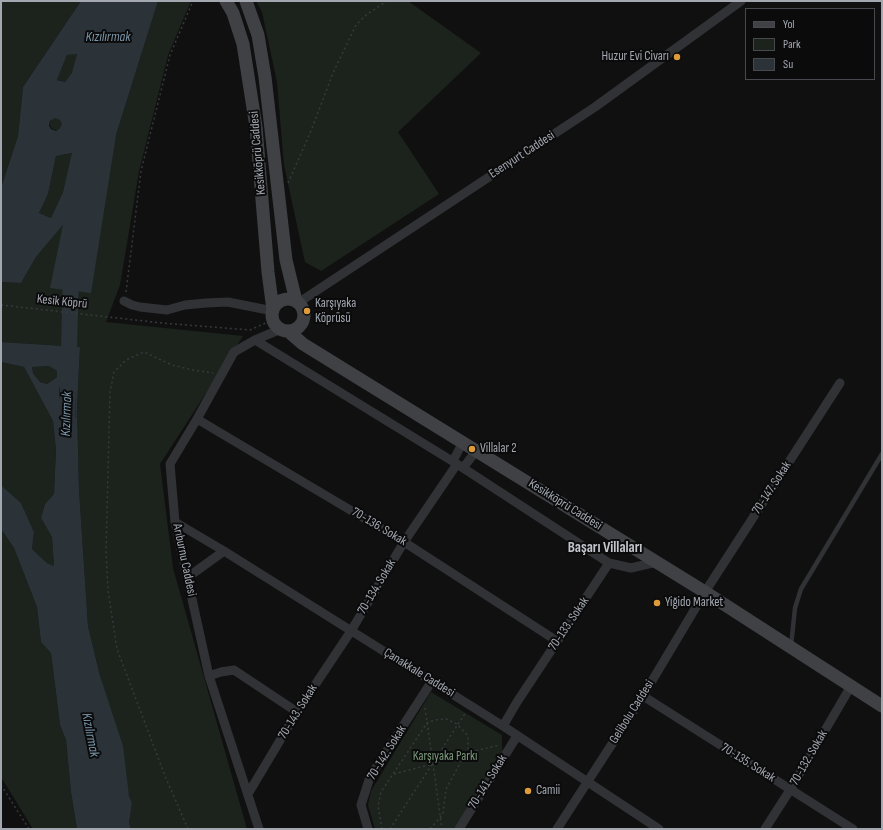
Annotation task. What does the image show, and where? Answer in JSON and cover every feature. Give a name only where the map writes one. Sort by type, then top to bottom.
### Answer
[{"type":"street","name":"Kesikköprü Caddesi","points":[[226,1],[233,13],[243,44],[256,127],[271,301],[278,320],[303,344],[657,562],[882,706]]},
{"type":"street","name":"Kesikköprü Caddesi","points":[[246,1],[258,35],[265,78],[286,260],[297,302]]},
{"type":"street","name":"Esenyurt Caddesi","points":[[297,302],[595,107],[741,1]]},
{"type":"street","points":[[124,301],[140,308],[166,310],[185,305],[228,302],[278,320],[294,329],[299,326],[303,318],[302,308],[297,302],[289,299],[281,300],[277,304],[278,320]]},
{"type":"street","name":"Arıburnu Caddesi","points":[[259,829],[209,676],[175,522],[170,464],[234,352],[255,340],[278,320]]},
{"type":"street","name":"Kesikköprü Caddesi","points":[[255,340],[458,464],[609,563]]},
{"type":"street","name":"70-147. Sokak","points":[[704,592],[840,383]]},
{"type":"street","name":"70-136. Sokak","points":[[197,419],[404,542],[557,641]]},
{"type":"street","points":[[458,464],[463,442]]},
{"type":"street","points":[[458,464],[476,450]]},
{"type":"street","name":"70-134. Sokak","points":[[351,631],[404,542],[458,464]]},
{"type":"street","name":"Çanakkale Caddesi","points":[[175,522],[470,705],[503,726],[515,739],[587,782],[659,829]]},
{"type":"street","points":[[188,577],[224,551]]},
{"type":"street","points":[[609,563],[632,568],[657,562]]},
{"type":"street","name":"70-133. Sokak","points":[[503,726],[517,702],[609,563]]},
{"type":"street","name":"Gelibolu Caddesi","points":[[557,829],[643,696],[704,592]]},
{"type":"street","name":"70-143. Sokak","points":[[248,794],[297,712],[351,631]]},
{"type":"street","points":[[209,676],[234,670],[297,712]]},
{"type":"street","name":"70-142. Sokak","points":[[368,829],[361,805],[370,777],[432,681]]},
{"type":"street","name":"70-132. Sokak","points":[[765,829],[790,790],[851,686]]},
{"type":"street","name":"70-135. Sokak","points":[[643,696],[853,829]]},
{"type":"street","name":"70-141. Sokak","points":[[459,829],[515,739]]},
{"type":"lane","points":[[791,647],[795,608],[801,588],[882,454]]},
{"type":"path","points":[[124,301],[141,171],[170,55],[193,1]]},
{"type":"path","points":[[278,191],[289,182],[312,131],[333,73],[356,25],[366,15],[387,1]]},
{"type":"path","name":"Kesik Köprü","points":[[1,305],[162,323],[250,330],[278,320]]},
{"type":"path","points":[[188,829],[165,776],[117,649],[108,590],[106,552],[110,392],[114,372],[126,360],[144,352],[172,365],[205,372],[221,373]]},
{"type":"path","points":[[423,695],[442,829]]},
{"type":"path","points":[[390,829],[470,705]]},
{"type":"path","points":[[382,829],[378,806],[381,792],[427,723],[434,720],[446,719],[457,724],[468,736],[468,749],[446,789],[444,807],[441,816],[430,829]]},
{"type":"path","points":[[394,774],[433,764],[515,739]]},
{"type":"path","points":[[1,785],[29,829]]},
{"type":"green space","points":[[1,1],[81,1],[23,87],[18,136],[1,188]]},
{"type":"green space","points":[[158,1],[191,1],[168,55],[139,171],[120,285],[106,322],[243,336],[160,464],[173,568],[247,829],[131,829],[129,823],[132,803],[129,796],[88,626],[79,490],[77,407],[80,347],[1,342],[1,282],[21,283],[36,257],[64,224],[116,135]]},
{"type":"green space","points":[[256,1],[408,1],[481,53],[398,132],[439,194],[321,271],[305,262],[284,165],[277,82],[262,12]]},
{"type":"green space","points":[[77,53],[73,73],[65,82],[57,80],[67,55]]},
{"type":"green space","points":[[54,118],[58,118],[62,124],[58,130],[54,130],[50,126],[50,122]]},
{"type":"green space","points":[[73,153],[63,192],[51,218],[39,213],[48,194],[56,156]]},
{"type":"green space","points":[[1,362],[24,367],[53,421],[56,450],[54,494],[45,504],[41,518],[52,537],[54,566],[47,563],[32,549],[34,532],[21,503],[1,485]]},
{"type":"green space","points":[[49,366],[57,371],[57,377],[47,384],[40,382],[33,373],[32,367]]},
{"type":"green space","points":[[64,374],[76,376],[76,418],[72,417],[74,424],[63,428],[59,390]]},
{"type":"green space","points":[[1,529],[14,548],[37,607],[41,642],[51,653],[60,725],[66,740],[71,792],[77,829],[33,829],[1,777]]},
{"type":"green space","name":"Karşıyaka Parkı","points":[[431,692],[502,735],[502,753],[454,829],[375,829],[368,805],[371,791]]},
{"type":"water","name":"Kızılırmak","points":[[81,1],[158,1],[116,135],[91,293],[50,288],[63,225],[36,257],[21,283],[1,282],[1,188],[18,136],[23,87]],"holes":[[[77,54],[72,73],[65,82],[57,80],[67,55]],[[55,118],[60,120],[62,124],[56,131],[51,129],[49,126],[50,121]],[[72,153],[63,192],[51,218],[39,213],[48,194],[56,156]]]},
{"type":"water","name":"Kızılırmak","points":[[1,342],[80,347],[77,407],[79,490],[88,626],[100,676],[123,746],[129,796],[132,803],[129,823],[131,829],[77,829],[71,792],[66,740],[60,725],[51,653],[41,642],[37,607],[14,548],[1,529],[1,485],[21,503],[34,532],[32,549],[47,563],[54,566],[52,537],[41,518],[45,504],[54,494],[56,450],[53,421],[24,367],[1,362]],"holes":[[[49,366],[57,371],[57,377],[47,384],[40,382],[33,373],[32,367]],[[64,374],[76,377],[76,418],[72,416],[74,424],[63,427],[59,390]]]},
{"type":"waterway","name":"Kızılırmak","points":[[64,448],[67,429],[71,269]]},
{"type":"place","name":"Huzur Evi Civarı","points":[[677,57]]},
{"type":"place","name":"Karşıyaka Köprüsü","points":[[307,311]]},
{"type":"place","name":"Villalar 2","points":[[472,449]]},
{"type":"place","name":"Yiğido Market","points":[[657,603]]},
{"type":"place","name":"Camii","points":[[528,791]]},
{"type":"district","name":"Başarı Villaları","points":[[605,548]]}]
